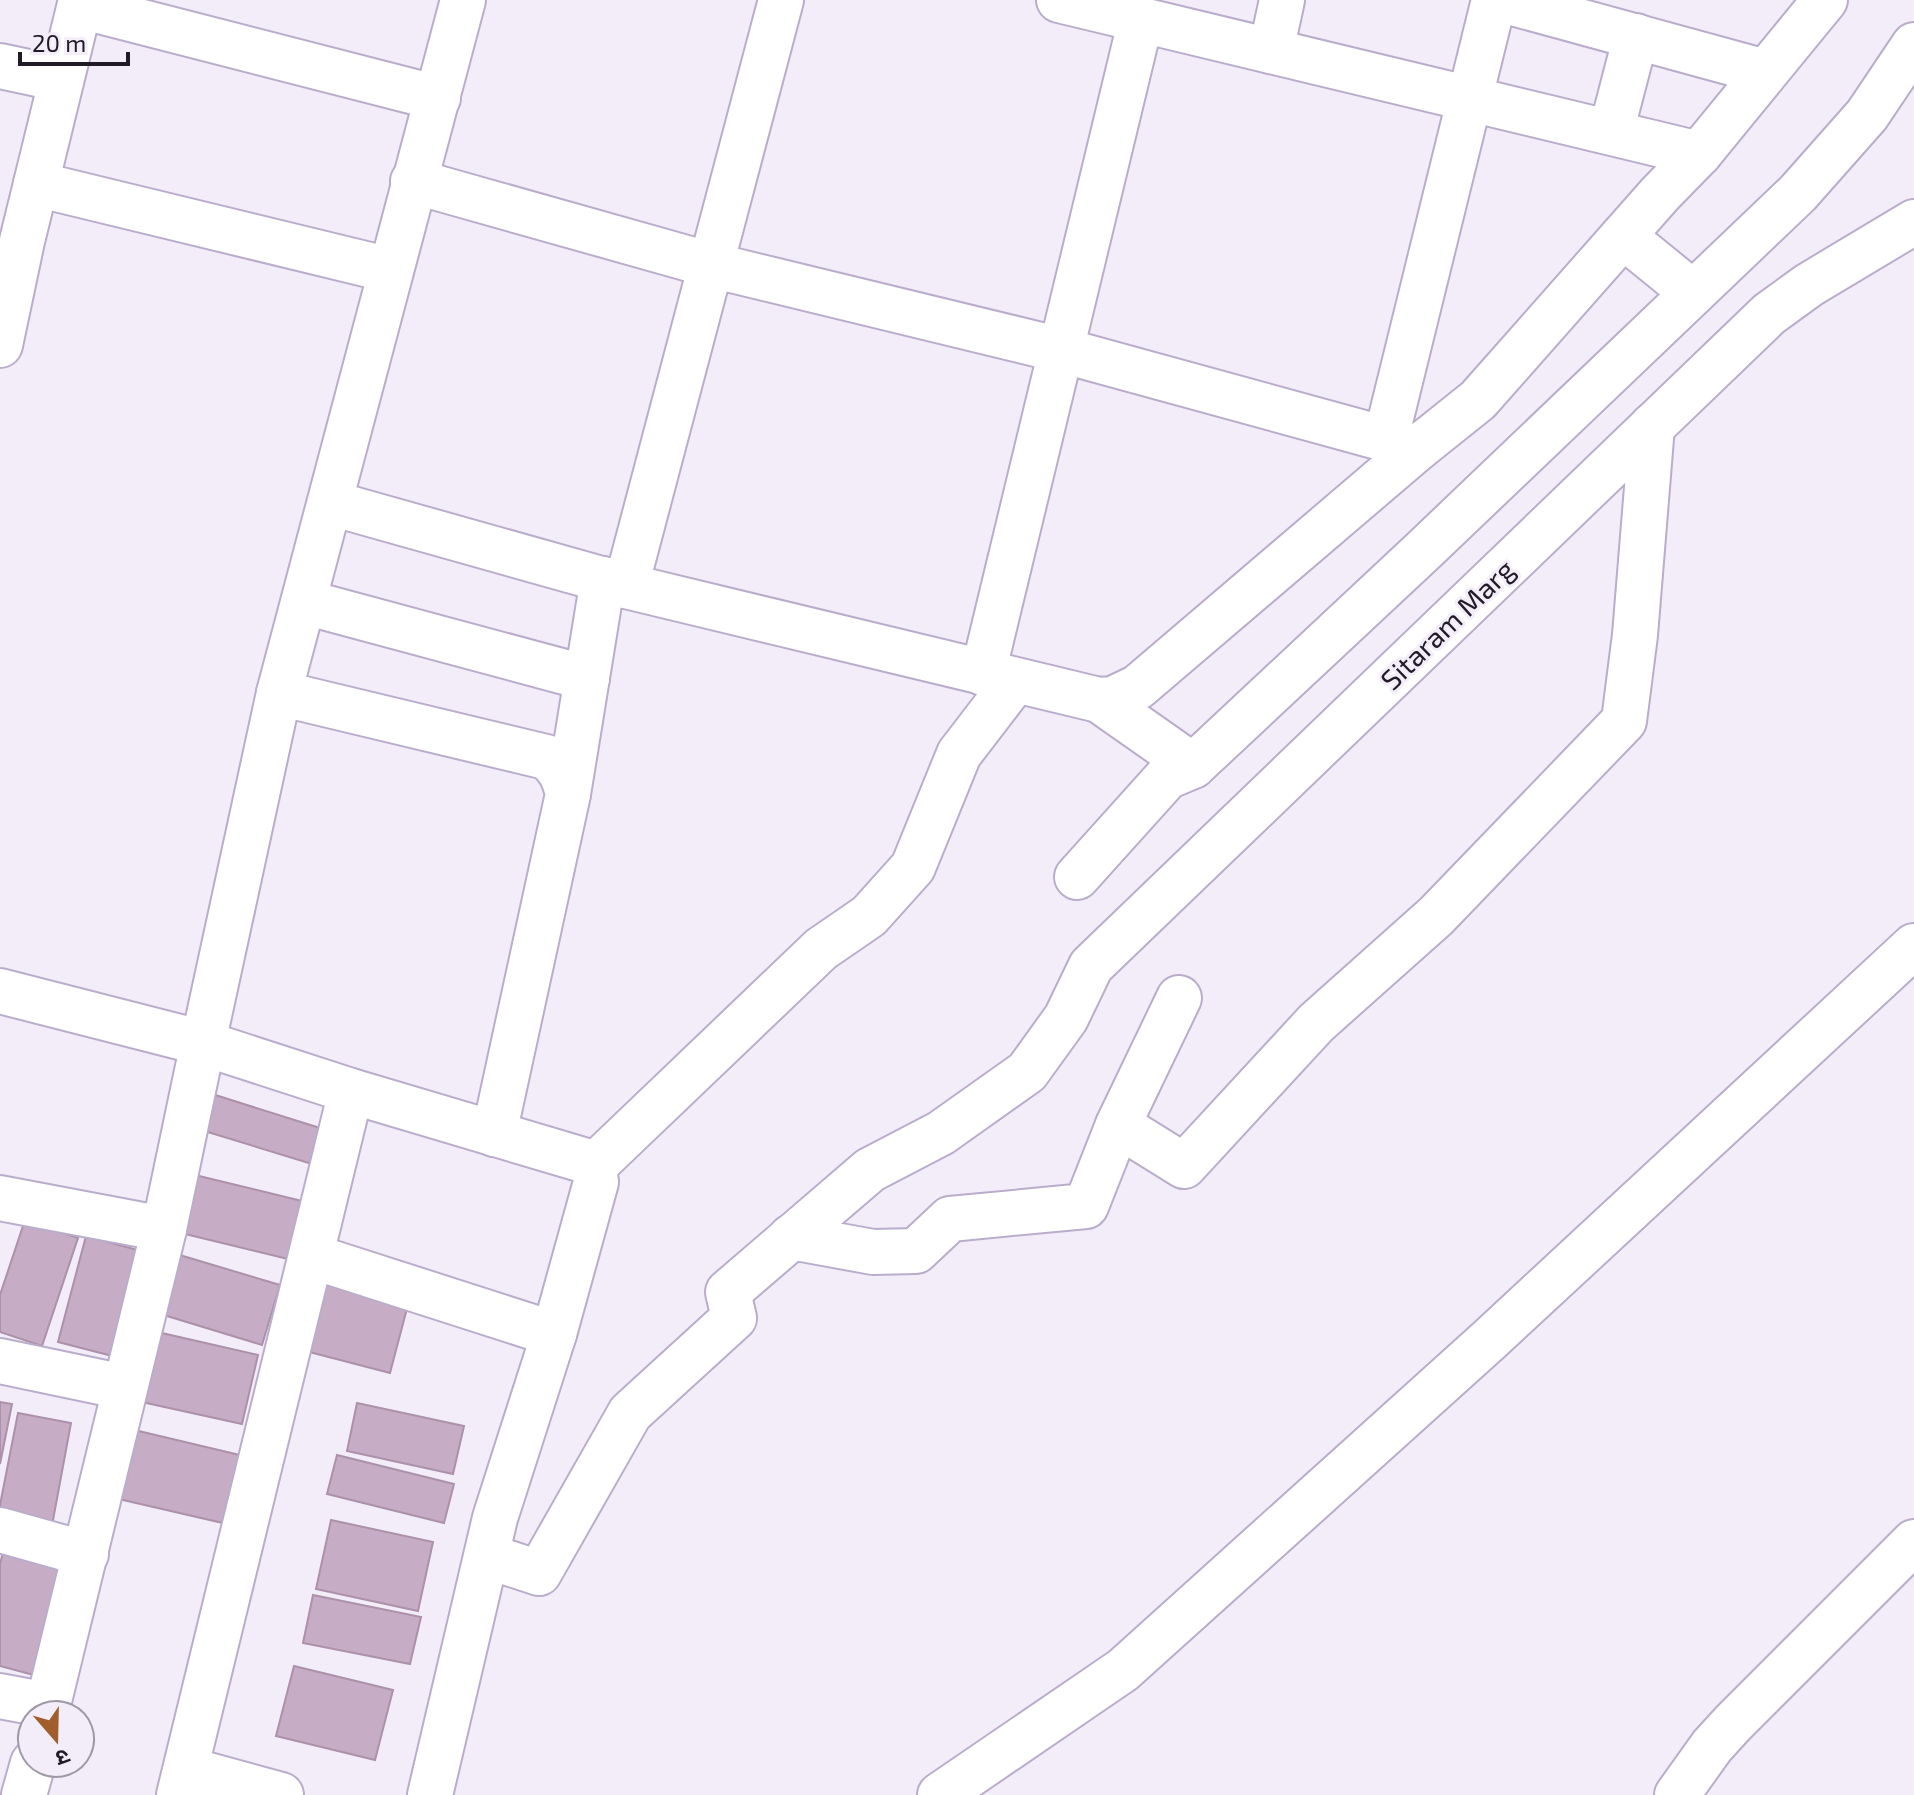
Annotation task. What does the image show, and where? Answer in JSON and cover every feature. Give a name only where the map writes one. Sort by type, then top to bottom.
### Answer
[{"type":"street","points":[[50,1699],[164,1229],[279,693],[463,0]]},
{"type":"street","points":[[494,1134],[568,794],[587,678],[711,265],[781,0]]},
{"type":"street","points":[[1059,0],[1170,16],[1271,51],[1699,154]]},
{"type":"street","points":[[1271,51],[1282,0]]},
{"type":"street","points":[[1402,443],[1468,98],[1494,0]]},
{"type":"street","points":[[1502,0],[1765,72]]},
{"type":"street","points":[[331,503],[614,583],[999,677],[1099,700],[1113,699],[1138,687],[1402,443],[1478,400],[1699,154],[1825,0]]},
{"type":"street","points":[[0,345],[80,3],[438,98]]},
{"type":"street","points":[[593,1167],[821,949],[869,916],[913,867],[959,754],[999,677],[1061,350],[1170,16]]},
{"type":"street","points":[[1611,132],[1636,36]]},
{"type":"street","points":[[1077,877],[1167,777],[1193,766],[1798,193],[1867,115],[1914,45]]},
{"type":"street","points":[[0,66],[61,79]]},
{"type":"street","points":[[413,181],[711,265],[1061,350],[1402,443]]},
{"type":"street","points":[[36,184],[390,270]]},
{"type":"street","name":"Sitaram Marg","points":[[487,1556],[539,1573],[630,1413],[734,1318],[728,1292],[870,1170],[941,1133],[1027,1072],[1066,1018],[1091,966],[1652,426],[1769,314],[1809,285],[1914,222]]},
{"type":"street","points":[[1623,236],[1693,293]]},
{"type":"street","points":[[1118,1125],[1184,1166],[1316,1023],[1436,916],[1624,721],[1635,635],[1652,426]]},
{"type":"street","points":[[305,602],[587,678]]},
{"type":"street","points":[[279,693],[546,757],[557,765],[568,794]]},
{"type":"street","points":[[1099,700],[1193,766]]},
{"type":"street","points":[[940,1795],[1123,1670],[1488,1341],[1914,946]]},
{"type":"street","points":[[0,991],[203,1043],[583,1160],[593,1167],[596,1182],[554,1334],[495,1518],[436,1792]]},
{"type":"street","points":[[791,1237],[873,1252],[916,1251],[950,1219],[1086,1206],[1118,1125],[1179,998]]},
{"type":"street","points":[[281,1795],[183,1782],[351,1091]]},
{"type":"street","points":[[0,1198],[164,1229]]},
{"type":"street","points":[[311,1256],[554,1334]]},
{"type":"street","points":[[0,1361],[124,1387]]},
{"type":"street","points":[[0,1530],[86,1554]]},
{"type":"street","points":[[1677,1795],[1712,1746],[1733,1723],[1914,1542]]},
{"type":"building","points":[[209,1093],[323,1129],[312,1164],[198,1129]]},
{"type":"building","points":[[195,1175],[302,1201],[288,1259],[181,1233]]},
{"type":"building","points":[[25,1220],[78,1238],[42,1346],[0,1332],[0,1295]]},
{"type":"building","points":[[86,1236],[152,1254],[124,1359],[58,1342]]},
{"type":"building","points":[[173,1253],[280,1285],[262,1345],[154,1312]]},
{"type":"building","points":[[314,1271],[410,1297],[390,1373],[294,1348]]},
{"type":"building","points":[[153,1331],[258,1355],[242,1424],[137,1401]]},
{"type":"building","points":[[0,1402],[12,1404],[0,1464]]},
{"type":"building","points":[[357,1403],[464,1426],[453,1474],[347,1451]]},
{"type":"building","points":[[18,1413],[71,1423],[51,1531],[0,1522],[0,1505]]},
{"type":"building","points":[[126,1428],[244,1456],[227,1524],[110,1497]]},
{"type":"building","points":[[337,1455],[454,1484],[444,1523],[327,1494]]},
{"type":"building","points":[[331,1520],[433,1542],[418,1611],[316,1589]]},
{"type":"building","points":[[4,1548],[70,1565],[41,1677],[0,1666],[0,1564]]},
{"type":"building","points":[[313,1595],[421,1617],[410,1664],[303,1643]]},
{"type":"building","points":[[294,1666],[393,1690],[375,1760],[276,1736]]}]
